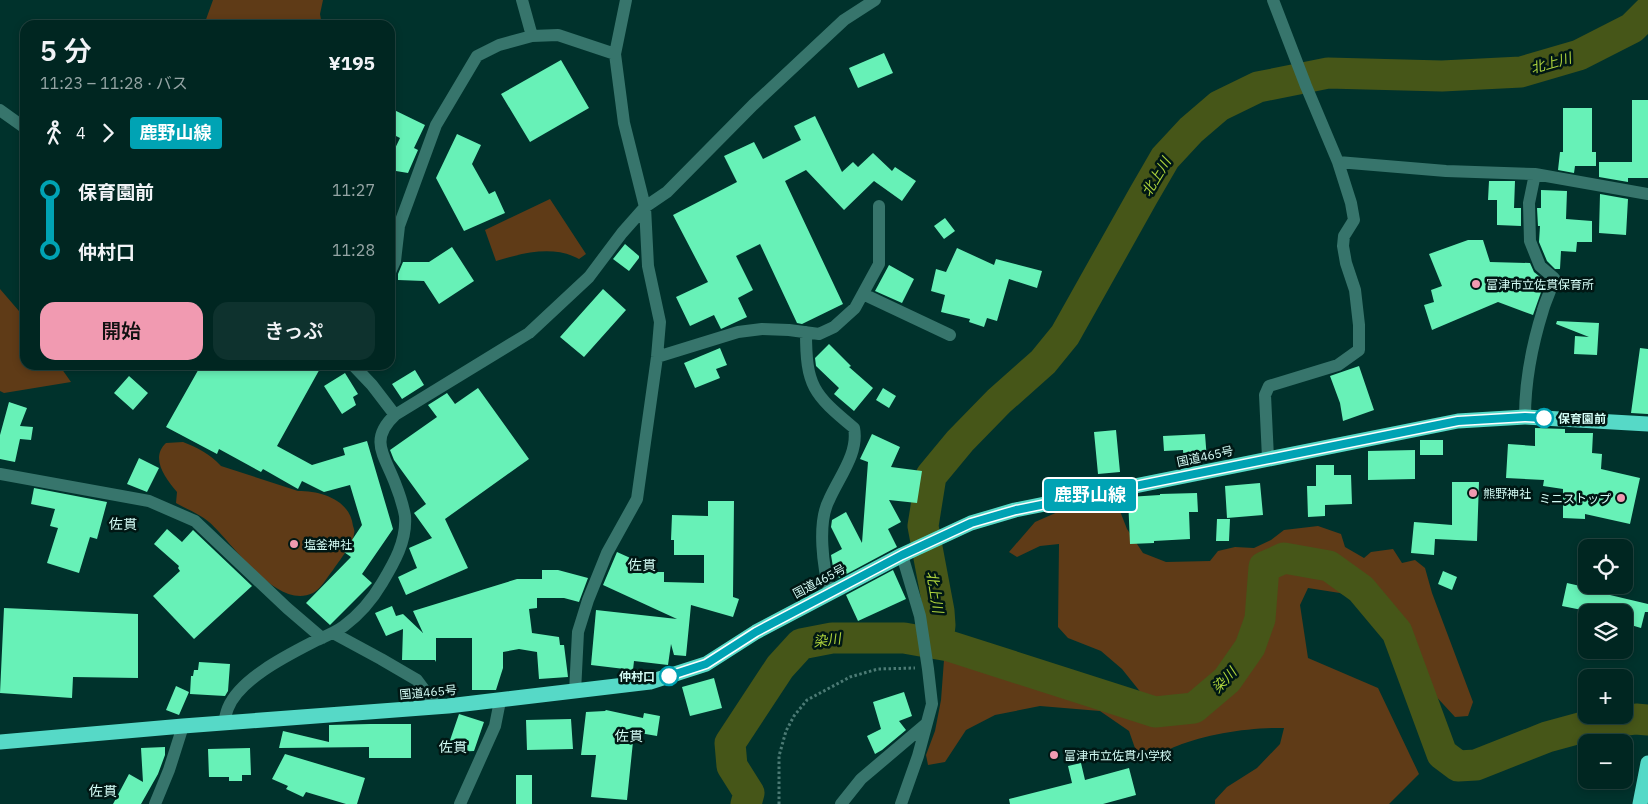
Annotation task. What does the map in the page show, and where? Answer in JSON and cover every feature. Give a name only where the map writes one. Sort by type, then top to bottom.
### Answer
[{"type":"highway","name":"国道465号","points":[[0,742],[437,707],[650,682],[706,664],[756,632],[830,592],[944,535],[971,523],[1016,510],[1458,421],[1525,417],[1648,424]]},
{"type":"highway","points":[[1640,804],[1648,763]]},
{"type":"street","points":[[522,0],[532,36]]},
{"type":"street","points":[[575,692],[578,632],[588,600],[607,553],[637,499],[658,357],[660,322],[648,266],[645,207],[624,123],[615,54],[626,0]]},
{"type":"street","points":[[224,723],[228,707],[238,692],[275,662],[344,626],[362,612],[376,593],[398,555],[404,536],[405,516],[396,483],[383,457],[380,445],[387,423],[395,415],[529,333],[589,277],[622,233],[645,207],[667,192],[753,105],[844,20],[875,0]]},
{"type":"street","points":[[1268,458],[1265,395],[1269,386],[1338,365],[1359,350],[1359,326],[1355,290],[1346,263],[1343,246],[1346,231],[1354,220],[1351,202],[1338,162],[1273,0]]},
{"type":"street","points":[[395,254],[399,226],[436,125],[478,56],[499,45],[532,36],[558,35],[615,54]]},
{"type":"street","points":[[0,110],[20,124]]},
{"type":"street","points":[[1338,162],[1535,174],[1648,194]]},
{"type":"street","points":[[1525,417],[1528,372],[1543,309],[1553,286],[1554,278],[1540,266],[1530,241],[1529,203],[1535,174]]},
{"type":"street","points":[[658,357],[738,332],[762,329],[819,334],[834,327],[855,308],[879,264],[879,206]]},
{"type":"street","points":[[863,294],[950,334]]},
{"type":"street","points":[[806,332],[806,356],[810,377],[817,394],[854,428],[856,437],[854,448],[837,487],[828,501],[824,515],[824,572],[830,592]]},
{"type":"street","points":[[358,370],[395,415]]},
{"type":"street","points":[[0,474],[150,501],[195,521],[286,608],[327,635],[381,658],[417,680],[437,707]]},
{"type":"street","points":[[902,804],[932,704],[920,616],[908,552]]},
{"type":"street","points":[[460,804],[495,726],[500,701]]},
{"type":"street","points":[[841,804],[861,779],[927,723]]},
{"type":"street","points":[[155,804],[170,770],[183,726]]},
{"type":"path","points":[[779,804],[779,756],[786,731],[794,716],[807,700],[850,678],[878,669],[907,667],[928,669]]},
{"type":"shaded area","points":[[213,0],[323,0],[320,14],[321,20],[206,20]]},
{"type":"shaded area","points":[[550,199],[586,254],[579,259],[559,252],[549,251],[516,255],[496,261],[485,230]]},
{"type":"shaded area","points":[[0,289],[20,312],[20,370],[63,370],[71,382],[4,393],[0,391]]},
{"type":"shaded area","points":[[183,442],[213,458],[221,466],[298,491],[325,495],[341,504],[347,510],[354,530],[353,538],[319,589],[313,593],[299,596],[285,592],[270,584],[256,572],[209,522],[176,503],[177,492],[161,468],[159,455],[166,443]]},
{"type":"shaded area","points":[[1097,504],[1118,506],[1127,529],[1143,553],[1166,562],[1210,561],[1218,551],[1235,547],[1254,548],[1271,540],[1284,530],[1318,526],[1341,534],[1345,547],[1364,558],[1371,552],[1393,549],[1402,563],[1415,560],[1425,568],[1432,593],[1473,702],[1468,716],[1455,717],[1432,692],[1364,605],[1340,593],[1308,588],[1300,605],[1308,658],[1378,688],[1419,774],[1389,804],[1215,804],[1215,800],[1227,787],[1257,768],[1280,744],[1284,728],[1244,730],[1202,738],[1167,750],[1153,759],[1136,751],[1129,731],[1100,711],[1040,706],[995,715],[966,730],[945,762],[928,765],[926,755],[935,731],[941,700],[944,660],[957,649],[1065,669],[1142,694],[1122,669],[1101,651],[1068,638],[1058,627],[1059,544],[1040,546],[1017,557],[1009,552],[1035,522],[1060,511]]},
{"type":"building","points":[[884,53],[893,73],[858,88],[849,68]]},
{"type":"building","points":[[561,60],[589,108],[530,142],[501,94]]},
{"type":"building","points":[[1632,100],[1648,100],[1648,178],[1628,178],[1628,182],[1599,177],[1599,162],[1632,162]]},
{"type":"building","points":[[1563,108],[1592,108],[1592,152],[1596,152],[1596,166],[1575,166],[1574,173],[1558,170],[1560,152],[1563,152]]},
{"type":"building","points":[[395,110],[425,125],[414,148],[418,150],[408,173],[395,171],[395,148],[400,138],[395,136]]},
{"type":"building","points":[[815,116],[842,172],[853,162],[858,167],[873,153],[892,171],[895,167],[916,181],[902,201],[874,181],[844,210],[806,170],[785,181],[843,304],[802,324],[797,323],[760,244],[736,256],[753,290],[738,298],[747,317],[721,329],[714,315],[690,326],[676,297],[708,282],[673,215],[737,182],[724,156],[754,142],[763,159],[801,140],[794,126]]},
{"type":"building","points":[[457,134],[481,145],[472,164],[489,194],[495,191],[505,213],[464,231],[436,178]]},
{"type":"building","points":[[1489,181],[1515,181],[1514,208],[1521,208],[1521,226],[1497,225],[1497,200],[1488,200]]},
{"type":"building","points":[[1541,190],[1567,191],[1566,219],[1592,221],[1592,242],[1577,242],[1576,252],[1561,251],[1560,269],[1555,269],[1547,261],[1539,242],[1540,226],[1538,226],[1537,208],[1541,208]]},
{"type":"building","points":[[1600,194],[1628,199],[1626,235],[1599,233]]},
{"type":"building","points":[[945,218],[955,231],[944,239],[934,226]]},
{"type":"building","name":"富津市立佐貫保育所","points":[[1468,240],[1483,240],[1490,262],[1530,263],[1534,272],[1545,281],[1533,315],[1498,302],[1432,330],[1424,305],[1434,302],[1431,290],[1442,286],[1429,254]]},
{"type":"building","points":[[625,244],[639,256],[629,271],[613,259]]},
{"type":"building","points":[[452,247],[474,281],[439,304],[424,281],[398,280],[398,274],[403,262],[429,262]]},
{"type":"building","points":[[957,248],[994,265],[996,259],[1042,271],[1037,288],[1009,279],[997,321],[987,318],[984,327],[969,322],[970,319],[941,312],[945,295],[931,291],[936,269],[946,272]]},
{"type":"building","points":[[889,265],[914,279],[902,303],[875,291]]},
{"type":"building","points":[[603,289],[626,310],[584,357],[560,337]]},
{"type":"building","points":[[1557,321],[1599,323],[1597,355],[1574,354],[1575,336],[1589,337],[1556,324]]},
{"type":"building","points":[[829,344],[851,366],[849,367],[873,388],[854,411],[834,394],[839,388],[816,366],[815,358]]},
{"type":"building","points":[[720,348],[727,365],[716,369],[720,378],[695,388],[684,363]]},
{"type":"building","points":[[1640,348],[1648,349],[1648,414],[1631,413]]},
{"type":"building","points":[[1359,366],[1374,410],[1343,421],[1340,403],[1330,376]]},
{"type":"building","points":[[198,370],[319,370],[277,446],[312,465],[345,455],[343,448],[367,441],[393,529],[362,574],[372,583],[330,625],[306,603],[351,557],[344,552],[362,525],[350,485],[324,492],[302,481],[298,489],[263,469],[261,472],[219,449],[217,454],[166,427]]},
{"type":"building","points":[[415,370],[424,385],[402,399],[392,384]]},
{"type":"building","points":[[345,373],[358,394],[353,397],[356,405],[342,414],[324,386]]},
{"type":"building","points":[[129,376],[148,393],[133,410],[114,393]]},
{"type":"building","points":[[478,388],[529,459],[445,519],[468,568],[406,595],[398,577],[417,568],[409,548],[432,538],[414,513],[426,504],[394,460],[390,450],[437,417],[428,405],[447,393],[455,404]]},
{"type":"building","points":[[883,388],[896,396],[889,408],[876,400]]},
{"type":"building","points":[[9,402],[27,408],[20,426],[33,427],[31,440],[20,439],[15,462],[0,459],[0,435]]},
{"type":"building","points":[[1535,428],[1565,429],[1565,433],[1593,433],[1592,453],[1602,454],[1601,469],[1640,478],[1630,524],[1585,514],[1585,519],[1563,518],[1563,489],[1543,486],[1544,480],[1506,478],[1508,444],[1535,446]]},
{"type":"building","points":[[1116,430],[1120,472],[1098,474],[1094,432]]},
{"type":"building","points":[[872,434],[900,447],[891,467],[922,471],[917,503],[889,500],[901,522],[888,529],[897,547],[839,578],[833,567],[831,555],[842,549],[831,527],[832,520],[846,512],[862,543],[868,462],[860,459]]},
{"type":"building","points":[[1205,434],[1207,460],[1184,462],[1183,450],[1164,451],[1163,436]]},
{"type":"building","points":[[1420,440],[1443,440],[1443,455],[1420,455]]},
{"type":"building","points":[[1415,450],[1415,479],[1368,480],[1368,451]]},
{"type":"building","points":[[139,458],[159,468],[147,492],[127,484]]},
{"type":"building","points":[[1316,465],[1334,465],[1334,475],[1351,475],[1352,504],[1325,505],[1325,516],[1308,517],[1307,486],[1316,486]]},
{"type":"building","points":[[1452,482],[1479,482],[1477,541],[1435,539],[1434,555],[1411,553],[1414,522],[1452,525]]},
{"type":"building","points":[[1260,483],[1263,515],[1227,518],[1225,486]]},
{"type":"building","points":[[34,488],[107,502],[97,539],[90,537],[79,573],[47,563],[58,528],[50,526],[55,509],[31,504]]},
{"type":"building","points":[[1197,493],[1198,512],[1189,512],[1190,539],[1130,544],[1128,497]]},
{"type":"building","points":[[708,501],[734,501],[733,597],[739,599],[733,617],[691,605],[686,656],[674,655],[671,644],[668,665],[634,661],[633,670],[591,665],[596,610],[677,619],[603,585],[617,552],[637,561],[632,572],[664,572],[664,582],[704,583],[704,555],[674,555],[674,540],[671,540],[672,515],[708,516]]},
{"type":"building","points":[[1217,519],[1230,519],[1229,541],[1216,541]]},
{"type":"building","points":[[167,529],[182,542],[193,530],[252,586],[194,639],[153,596],[180,571],[179,566],[154,544]]},
{"type":"building","points":[[542,570],[558,570],[588,578],[579,602],[564,598],[537,598],[537,608],[529,609],[532,633],[559,637],[560,645],[564,645],[568,677],[539,679],[537,652],[519,649],[503,652],[503,668],[496,690],[472,690],[472,638],[436,638],[436,662],[435,660],[402,660],[403,629],[386,636],[375,613],[392,606],[396,616],[403,614],[423,633],[413,611],[517,579],[542,579]]},
{"type":"building","points":[[893,570],[906,599],[858,621],[846,595]]},
{"type":"building","points":[[1443,571],[1457,577],[1452,590],[1438,584]]},
{"type":"building","points":[[1567,583],[1578,586],[1578,594],[1610,594],[1648,604],[1648,612],[1645,612],[1641,628],[1633,626],[1633,604],[1578,604],[1578,609],[1562,606]]},
{"type":"building","points":[[4,608],[138,614],[138,678],[73,677],[72,698],[0,693]]},
{"type":"building","points":[[199,662],[230,664],[228,691],[225,696],[190,694],[191,676],[193,676],[194,670],[198,670]]},
{"type":"building","points":[[714,678],[722,708],[690,716],[682,687]]},
{"type":"building","points":[[176,686],[189,692],[179,715],[166,710]]},
{"type":"building","points":[[904,692],[912,716],[899,721],[906,730],[875,754],[867,736],[881,729],[873,702]]},
{"type":"building","points":[[606,710],[643,718],[644,713],[660,716],[657,736],[634,732],[627,800],[591,797],[596,755],[581,755],[586,712]]},
{"type":"building","points":[[459,714],[484,722],[474,751],[446,752]]},
{"type":"building","points":[[571,719],[573,749],[527,750],[526,720]]},
{"type":"building","points":[[411,724],[411,758],[369,758],[369,747],[279,748],[283,731],[329,742],[329,725]]},
{"type":"building","points":[[165,747],[165,755],[158,774],[141,804],[113,804],[129,774],[143,782],[141,748]]},
{"type":"building","points":[[250,748],[251,775],[242,775],[242,781],[229,781],[229,777],[209,777],[208,749]]},
{"type":"building","points":[[285,754],[365,778],[357,804],[346,804],[306,792],[303,797],[286,789],[288,786],[272,779]]},
{"type":"building","points":[[1081,763],[1085,780],[1129,768],[1136,795],[1103,804],[1010,804],[1009,799],[1072,783],[1068,766]]},
{"type":"building","points":[[516,775],[532,775],[532,804],[516,804]]},
{"type":"waterway","name":"北上川","points":[[938,643],[939,611],[923,526],[931,476],[960,441],[999,401],[1043,362],[1065,335],[1165,158],[1191,130],[1219,106],[1258,87],[1328,73],[1442,76],[1521,72],[1579,55],[1632,28],[1648,12]]},
{"type":"waterway","name":"染川","points":[[746,804],[749,793],[732,766],[730,743],[780,667],[801,644],[832,638],[904,638],[949,646],[1155,712],[1194,708],[1227,680],[1250,647],[1260,619],[1264,567],[1284,558],[1329,566],[1361,589],[1397,632],[1442,754],[1458,766],[1476,765],[1547,737],[1591,725],[1636,719],[1648,720]]},
{"type":"bus line","name":"鹿野山線","points":[[669,676],[706,664],[756,632],[821,597],[902,555],[971,523],[1016,510],[1458,421],[1525,417],[1544,418]]},
{"type":"place","name":"富津市立佐貫保育所","points":[[1476,284]]},
{"type":"place","name":"保育園前","points":[[1544,418]]},
{"type":"place","name":"熊野神社","points":[[1473,493]]},
{"type":"place","name":"ミニストップ","points":[[1621,498]]},
{"type":"place","name":"塩釜神社","points":[[294,544]]},
{"type":"place","name":"仲村口","points":[[669,676]]},
{"type":"place","name":"富津市立佐貫小学校","points":[[1054,755]]},
{"type":"district","name":"佐貫","points":[[123,524]]},
{"type":"district","name":"佐貫","points":[[642,565]]},
{"type":"district","name":"佐貫","points":[[629,736]]},
{"type":"district","name":"佐貫","points":[[453,747]]},
{"type":"district","name":"佐貫","points":[[103,791]]}]
